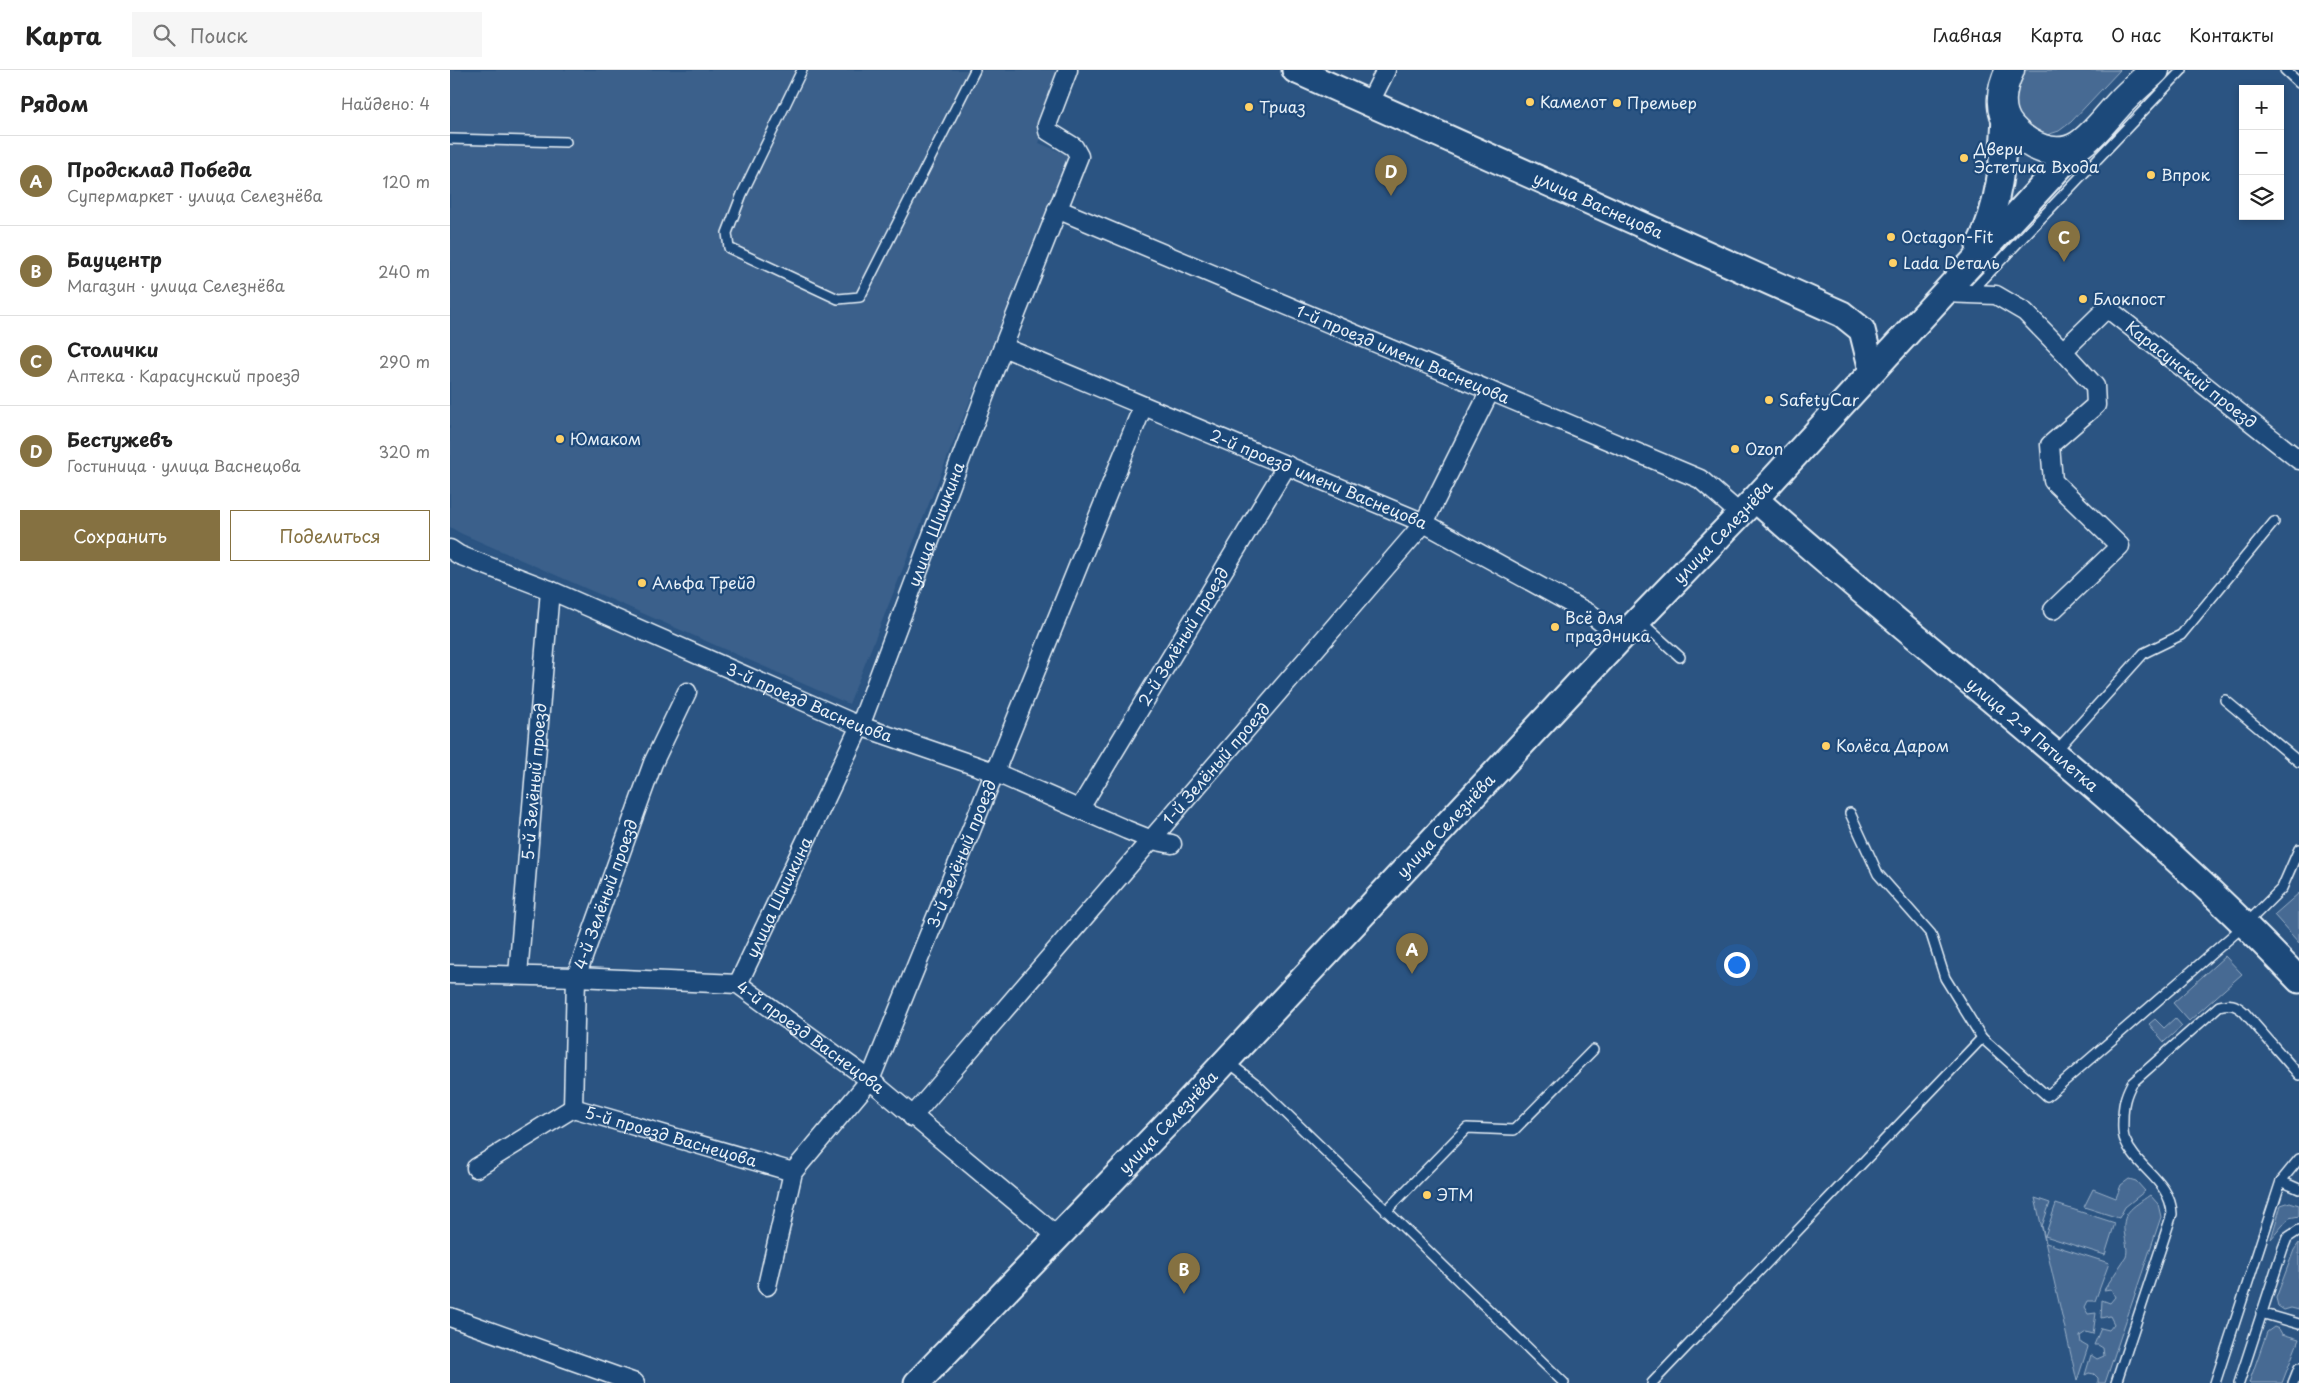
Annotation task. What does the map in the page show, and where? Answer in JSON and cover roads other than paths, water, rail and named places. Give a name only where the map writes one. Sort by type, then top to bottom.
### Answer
[{"type":"main road","points":[[1989,70],[2010,126],[2032,145],[2048,150],[2064,151],[2092,148],[2114,109],[2129,89],[2134,70]]},
{"type":"main road","points":[[2003,110],[2004,83],[2010,70]]},
{"type":"main road","points":[[2114,109],[2155,70]]},
{"type":"street","name":"улица Шишкина","points":[[738,984],[860,726],[1003,347],[1079,156],[1074,147],[1048,132],[1047,125],[1068,70]]},
{"type":"street","name":"улица Васнецова","points":[[1295,70],[1842,314],[1862,330],[1872,370]]},
{"type":"street","points":[[1370,102],[1386,70]]},
{"type":"street","name":"улица Селезнёва","points":[[1968,266],[1990,224],[1999,187],[2003,110]]},
{"type":"street","name":"улица Селезнёва","points":[[917,1383],[1226,1060],[1747,506],[1968,266],[2092,148]]},
{"type":"street","name":"1-й проезд имени Васнецова","points":[[1057,209],[1700,479],[1747,506]]},
{"type":"street","points":[[1943,293],[1996,295],[2025,312],[2064,351],[2095,386],[2096,405],[2050,445],[2053,481],[2120,546],[2052,610]]},
{"type":"street","name":"Карасунский проезд","points":[[2064,351],[2107,308],[2299,460]]},
{"type":"street","name":"2-й проезд имени Васнецова","points":[[1003,347],[1424,523],[1592,615],[1621,638]]},
{"type":"street","name":"1-й Зелёный проезд","points":[[912,1117],[1424,523],[1490,391]]},
{"type":"street","name":"3-й Зелёный проезд","points":[[767,1286],[793,1172],[870,1080],[1143,406]]},
{"type":"street","name":"2-й Зелёный проезд","points":[[1080,808],[1287,466]]},
{"type":"street","name":"улица 2-я Пятилетка","points":[[1747,506],[2054,753],[2151,836],[2246,924],[2299,980]]},
{"type":"street","name":"3-й проезд Васнецова","points":[[450,549],[460,555],[550,590],[860,726],[994,772],[1152,840],[1172,844]]},
{"type":"street","name":"5-й Зелёный проезд","points":[[518,975],[550,590]]},
{"type":"street","name":"4-й Зелёный проезд","points":[[573,1108],[576,976],[653,763],[687,692]]},
{"type":"street","name":"4-й проезд Васнецова","points":[[450,974],[576,976],[738,984],[870,1080],[912,1117],[1057,1236]]},
{"type":"street","name":"5-й проезд Васнецова","points":[[476,1168],[573,1108],[793,1172]]},
{"type":"street","points":[[450,1317],[635,1383]]},
{"type":"lane","points":[[802,70],[742,194],[727,234],[729,248],[838,298],[860,297],[975,70]]},
{"type":"lane","points":[[1968,294],[2092,148],[2182,70]]},
{"type":"lane","points":[[2285,70],[2299,83]]},
{"type":"lane","points":[[450,139],[566,142]]},
{"type":"lane","points":[[2054,753],[2144,653],[2181,635],[2274,522]]},
{"type":"lane","points":[[1639,620],[1680,657]]},
{"type":"lane","points":[[2225,700],[2299,762]]},
{"type":"lane","points":[[1850,813],[1878,874],[1931,934],[1946,978],[1982,1038],[2047,1096],[2246,924],[2282,888],[2299,849]]},
{"type":"lane","points":[[2116,1383],[2172,1214],[2172,1202],[2167,1192],[2132,1153],[2124,1138],[2123,1106],[2125,1095],[2132,1083],[2219,1006],[2228,1003],[2236,1005],[2244,1012],[2299,1075]]},
{"type":"lane","points":[[1652,1383],[1982,1038]]},
{"type":"lane","points":[[1386,1211],[1467,1128],[1514,1130],[1593,1050]]},
{"type":"lane","points":[[1226,1060],[1256,1083],[1564,1383]]},
{"type":"lane","points":[[2215,1383],[2281,1181],[2299,1159]]},
{"type":"lane","points":[[2281,1181],[2299,1189]]},
{"type":"lane","points":[[2239,1383],[2282,1248],[2287,1238],[2299,1230]]},
{"type":"lane","points":[[2261,1313],[2299,1324]]},
{"type":"lane","points":[[2293,1383],[2299,1368]]},
{"type":"place","name":"Камелот","points":[[1530,102]]},
{"type":"place","name":"Премьер","points":[[1617,103]]},
{"type":"place","name":"Триаз","points":[[1249,107]]},
{"type":"place","name":"Двери Эстетика Входа","points":[[1964,158]]},
{"type":"place","name":"Впрок","points":[[2151,175]]},
{"type":"place","name":"Бестужевъ","points":[[1391,196]]},
{"type":"place","name":"Octagon-Fit","points":[[1891,237]]},
{"type":"place","name":"Столички","points":[[2064,262]]},
{"type":"place","name":"Lada Dеталь","points":[[1893,263]]},
{"type":"place","name":"Блокпост","points":[[2083,299]]},
{"type":"place","name":"SafetyCar","points":[[1769,400]]},
{"type":"place","name":"Юмаком","points":[[560,439]]},
{"type":"place","name":"Ozon","points":[[1735,449]]},
{"type":"place","name":"Альфа Трейд","points":[[642,583]]},
{"type":"place","name":"Всё для праздника","points":[[1555,627]]},
{"type":"place","name":"Колёса Даром","points":[[1826,746]]},
{"type":"place","name":"Продсклад Победа","points":[[1412,974]]},
{"type":"place","name":"ЭТМ","points":[[1427,1195]]},
{"type":"place","name":"Бауцентр","points":[[1184,1294]]}]
